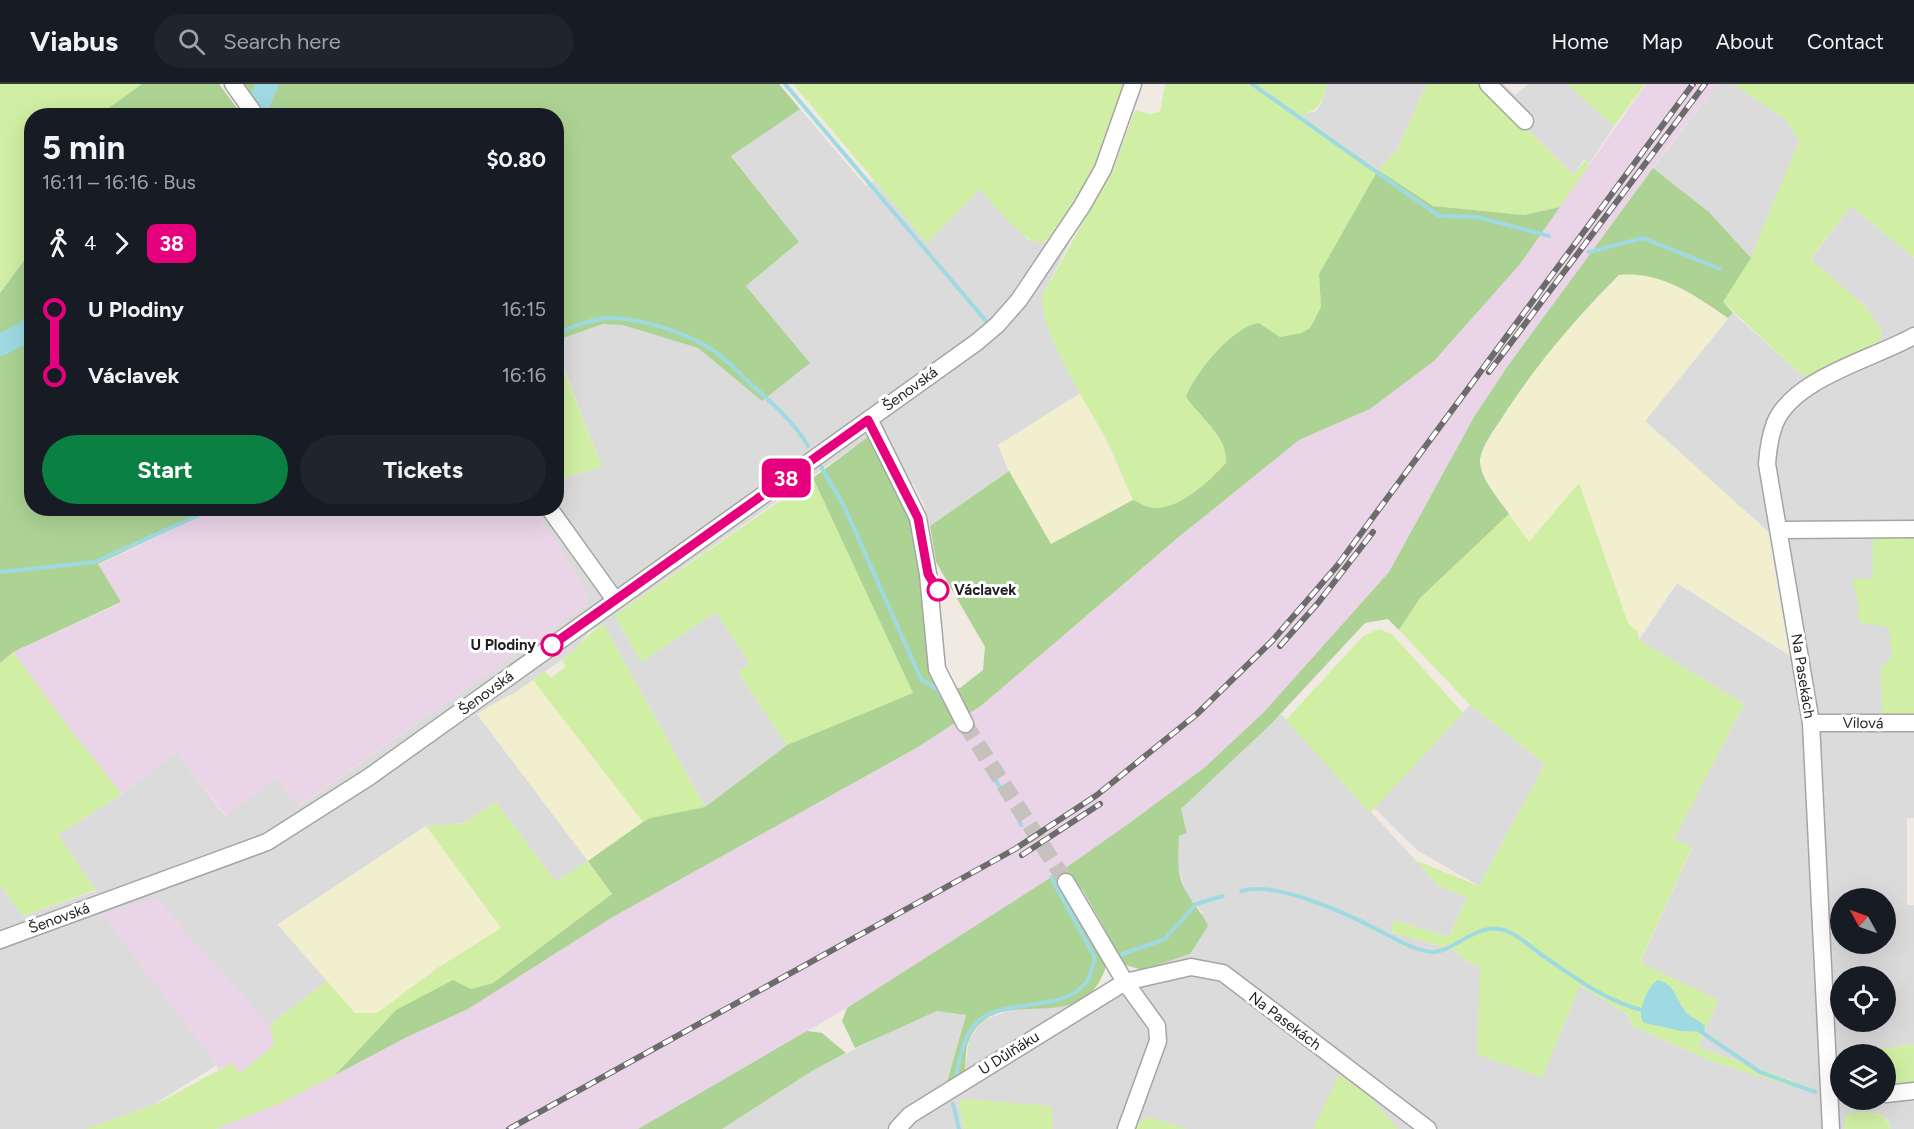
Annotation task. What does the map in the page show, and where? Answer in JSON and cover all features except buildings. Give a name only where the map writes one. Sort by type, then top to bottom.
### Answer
[{"type":"street","points":[[232,84],[250,108]]},
{"type":"street","name":"Šenovská","points":[[0,940],[267,842],[369,777],[977,342],[997,325],[1019,300],[1082,206],[1103,169],[1133,84]]},
{"type":"street","points":[[1488,84],[1525,121]]},
{"type":"street","name":"Na Pasekách","points":[[1831,1044],[1811,723],[1767,464],[1775,422],[1786,406],[1800,393],[1914,336]]},
{"type":"street","points":[[868,420],[918,518],[928,574],[937,669],[965,724]]},
{"type":"street","points":[[555,516],[615,600]]},
{"type":"street","points":[[1778,530],[1914,529]]},
{"type":"street","name":"Vilová","points":[[1811,723],[1914,723]]},
{"type":"street","points":[[1066,882],[1125,982],[1157,1026],[1158,1041],[1126,1129]]},
{"type":"street","name":"Na Pasekách","points":[[1125,982],[1191,968],[1223,974],[1428,1129]]},
{"type":"street","name":"U Důlňáku","points":[[897,1129],[910,1115],[1125,982]]},
{"type":"street","points":[[1896,1093],[1914,1091]]},
{"type":"street","name":"Na Pasekách","points":[[1831,1129],[1834,1110]]},
{"type":"shaded area","points":[[1327,84],[1427,84],[1396,152],[1378,170],[1300,115],[1316,111],[1322,102]]},
{"type":"shaded area","points":[[1482,84],[1504,84],[1515,95],[1528,84],[1567,84],[1614,126],[1590,163],[1584,160],[1573,175]]},
{"type":"shaded area","points":[[1646,84],[1718,84],[1666,150],[1507,367],[1474,417],[1389,572],[1264,712],[1204,768],[1128,824],[1067,867],[847,1008],[638,1129],[216,1129],[283,1102],[405,1038],[468,1009],[611,918],[918,747],[982,705],[1230,494],[1299,440],[1370,409],[1520,264]]},
{"type":"shaded area","points":[[1718,84],[1734,84],[1786,120],[1800,140],[1751,258],[1709,212],[1653,168]]},
{"type":"shaded area","points":[[800,109],[866,186],[874,181],[927,242],[980,189],[1027,239],[1041,243],[1047,241],[1055,231],[1070,242],[1042,296],[1059,350],[1081,393],[998,445],[1009,471],[930,526],[924,505],[913,483],[896,487],[868,437],[615,615],[641,662],[716,612],[750,663],[738,672],[787,745],[705,807],[603,624],[589,632],[574,651],[512,695],[477,714],[588,861],[556,882],[496,802],[464,823],[426,826],[278,924],[327,981],[270,1025],[103,914],[217,1065],[153,1105],[87,1129],[0,1129],[0,885],[23,916],[96,891],[58,835],[122,794],[177,752],[225,816],[277,778],[291,798],[294,797],[301,805],[587,604],[588,594],[539,516],[564,516],[564,478],[602,467],[564,368],[564,338],[603,324],[623,324],[698,348],[762,401],[809,363],[746,286],[799,242],[731,155]]},
{"type":"shaded area","points":[[1851,206],[1914,258],[1914,818],[1907,818],[1907,905],[1914,905],[1914,1044],[1896,1047],[1896,1044],[1830,1044],[1830,1110],[1896,1110],[1896,1085],[1914,1082],[1914,1129],[1891,1129],[1888,1120],[1878,1113],[1859,1112],[1847,1115],[1844,1129],[722,1129],[812,1071],[895,1029],[937,1011],[966,1015],[946,1083],[965,1072],[969,1040],[982,1021],[1013,1009],[1077,1004],[1118,978],[1190,954],[1202,912],[1185,892],[1177,861],[1179,836],[1187,833],[1181,809],[1281,714],[1440,887],[1467,897],[1449,937],[1395,920],[1391,932],[1454,950],[1466,961],[1480,967],[1542,1077],[1580,985],[1627,1014],[1633,1026],[1713,1062],[1796,1087],[1796,1082],[1698,1047],[1718,1000],[1640,963],[1692,848],[1674,839],[1744,704],[1639,640],[1677,583],[1801,663],[1780,542],[1645,421],[1733,313],[1803,376],[1882,331],[1866,307],[1810,260]]},
{"type":"shaded area","points":[[1637,273],[1660,279],[1688,291],[1728,318],[1645,421],[1767,531],[1788,653],[1677,583],[1644,630],[1638,632],[1628,623],[1579,483],[1529,543],[1486,480],[1480,461],[1489,438],[1528,376],[1553,345],[1618,275]]},
{"type":"shaded area","points":[[1081,393],[1133,500],[1051,544],[1009,472],[998,445]]},
{"type":"shaded area","points":[[200,516],[539,516],[588,594],[587,604],[300,805],[294,797],[292,799],[277,778],[226,816],[177,752],[122,794],[72,732],[13,652],[121,603],[98,565]]},
{"type":"shaded area","points":[[533,680],[643,822],[588,861],[477,714],[512,695]]},
{"type":"shaded area","points":[[1470,705],[1545,764],[1479,886],[1417,850],[1374,808]]},
{"type":"shaded area","points":[[426,826],[501,928],[436,969],[377,1013],[355,1013],[278,925]]},
{"type":"shaded area","points":[[155,897],[270,1025],[274,1045],[240,1073],[232,1063],[218,1070],[217,1065],[102,914]]},
{"type":"green space","points":[[0,84],[142,84],[109,108],[24,108],[24,260],[0,293]]},
{"type":"green space","points":[[142,84],[219,84],[237,108],[109,108]]},
{"type":"green space","points":[[243,84],[262,84],[257,102]]},
{"type":"green space","points":[[273,84],[779,84],[800,109],[731,156],[799,242],[746,286],[810,363],[762,401],[698,348],[623,325],[603,324],[564,338],[564,108],[263,108]]},
{"type":"green space","points":[[793,84],[1125,84],[1099,157],[1064,217],[1047,240],[1041,243],[1034,242],[1026,237],[980,189],[927,243]]},
{"type":"green space","points":[[1165,84],[1327,84],[1319,104],[1301,116],[1378,170],[1396,152],[1427,84],[1482,84],[1573,175],[1585,161],[1590,164],[1560,207],[1524,215],[1433,206],[1378,171],[1319,274],[1321,307],[1310,328],[1301,333],[1280,337],[1259,323],[1249,326],[1238,332],[1216,352],[1191,387],[1186,397],[1223,444],[1226,463],[1185,499],[1165,507],[1152,508],[1133,500],[1105,437],[1056,347],[1043,310],[1042,296],[1115,165],[1135,110],[1149,114],[1160,112]]},
{"type":"green space","points":[[1567,84],[1645,84],[1614,126]]},
{"type":"green space","points":[[1734,84],[1914,84],[1914,258],[1851,206],[1810,259],[1866,307],[1882,331],[1880,343],[1817,376],[1803,376],[1723,302],[1749,261],[1799,141],[1786,120]]},
{"type":"green space","points":[[1653,168],[1709,212],[1751,258],[1723,302],[1733,313],[1728,318],[1690,293],[1663,281],[1635,275],[1619,275],[1555,345],[1513,401],[1487,440],[1482,452],[1480,462],[1484,476],[1509,514],[1420,598],[1399,630],[1388,619],[1365,623],[1272,723],[1181,809],[1187,833],[1179,836],[1178,866],[1181,880],[1183,887],[1208,926],[1190,954],[1143,970],[1125,965],[1082,889],[1068,898],[1108,959],[1097,985],[1081,1000],[1062,1006],[1000,1013],[982,1022],[969,1040],[965,1072],[946,1085],[966,1015],[937,1011],[855,1048],[842,1021],[847,1008],[1067,867],[1128,824],[1204,768],[1264,712],[1389,572],[1474,417],[1507,367]]},
{"type":"green space","points":[[1378,170],[1433,206],[1524,215],[1560,207],[1520,264],[1434,361],[1370,409],[1299,440],[1180,536],[982,705],[918,747],[611,918],[468,1009],[405,1038],[335,1075],[396,1010],[453,980],[471,989],[493,983],[612,894],[588,861],[643,822],[650,818],[705,807],[787,745],[913,693],[813,478],[869,436],[912,520],[931,671],[937,689],[960,688],[983,670],[985,647],[936,562],[930,526],[1009,471],[1051,544],[1133,500],[1152,508],[1175,504],[1212,478],[1226,463],[1223,444],[1186,397],[1191,387],[1216,352],[1238,332],[1249,326],[1259,323],[1280,337],[1301,333],[1310,328],[1321,307],[1319,274]]},
{"type":"green space","points":[[24,260],[24,516],[199,516],[98,564],[121,602],[13,652],[0,663],[0,293]]},
{"type":"green space","points":[[564,370],[602,467],[564,478]]},
{"type":"green space","points":[[813,478],[913,693],[787,745],[738,672],[749,663],[716,612],[641,662],[615,615]]},
{"type":"green space","points":[[1579,483],[1628,623],[1638,632],[1639,640],[1744,704],[1674,839],[1692,847],[1640,962],[1718,1000],[1698,1047],[1796,1082],[1796,1088],[1713,1062],[1633,1026],[1627,1014],[1580,985],[1542,1078],[1477,1054],[1480,967],[1466,961],[1454,950],[1391,932],[1394,920],[1449,937],[1467,897],[1440,887],[1415,860],[1479,886],[1545,764],[1470,705],[1399,630],[1420,598],[1509,514],[1529,542]]},
{"type":"green space","points":[[1873,537],[1914,537],[1914,716],[1882,716],[1881,668],[1892,656],[1889,627],[1862,623],[1858,619],[1858,601],[1852,579],[1873,579]]},
{"type":"green space","points":[[603,624],[705,807],[650,818],[643,822],[533,680],[545,671],[551,678],[566,666],[562,660]]},
{"type":"green space","points":[[1379,629],[1392,634],[1463,713],[1370,813],[1286,720],[1363,636]]},
{"type":"green space","points":[[13,652],[72,732],[122,794],[58,835],[96,890],[23,916],[0,885],[0,663]]},
{"type":"green space","points":[[496,802],[556,882],[588,861],[612,894],[493,983],[396,1010],[335,1075],[283,1102],[216,1129],[86,1129],[156,1104],[232,1063],[240,1073],[274,1045],[270,1025],[327,981],[355,1013],[377,1013],[436,969],[501,928],[426,826],[464,823]]},
{"type":"green space","points":[[807,1031],[822,1033],[846,1053],[812,1071],[722,1129],[638,1129]]},
{"type":"green space","points":[[1914,1044],[1914,1082],[1896,1085],[1896,1047]]},
{"type":"green space","points":[[1339,1075],[1369,1096],[1398,1129],[1313,1129]]},
{"type":"green space","points":[[962,1099],[1052,1106],[1052,1129],[964,1129],[959,1104]]},
{"type":"green space","points":[[1870,1112],[1883,1117],[1891,1129],[1844,1129],[1846,1114]]},
{"type":"green space","points":[[1149,1117],[1187,1129],[1135,1129],[1141,1120]]},
{"type":"water","points":[[1658,980],[1668,985],[1686,1012],[1705,1026],[1704,1032],[1682,1031],[1644,1023],[1641,1018],[1643,1002],[1651,987]]},
{"type":"waterway","points":[[257,108],[267,84]]},
{"type":"waterway","points":[[785,84],[986,321]]},
{"type":"waterway","points":[[1252,84],[1439,216],[1477,217],[1549,236]]},
{"type":"waterway","points":[[1589,252],[1643,238],[1720,269]]},
{"type":"waterway","points":[[564,331],[609,318],[648,323],[688,337],[711,349],[727,361],[783,414],[808,446]]},
{"type":"waterway","points":[[0,345],[24,333]]},
{"type":"waterway","points":[[820,465],[844,506],[921,679],[937,689],[943,698]]},
{"type":"waterway","points":[[0,572],[95,562],[196,516]]},
{"type":"waterway","points":[[995,779],[1003,792]]},
{"type":"waterway","points":[[956,1079],[967,1037],[985,1016],[1012,1007],[1063,998],[1077,991],[1088,980],[1095,958],[1051,877]]},
{"type":"waterway","points":[[1241,891],[1273,890],[1313,901],[1407,945],[1433,952],[1488,929],[1509,932],[1590,987],[1617,1002],[1646,1011]]},
{"type":"waterway","points":[[1117,956],[1165,939],[1196,904],[1223,896]]},
{"type":"waterway","points":[[1700,1031],[1760,1072],[1815,1092]]},
{"type":"waterway","points":[[953,1104],[959,1129]]},
{"type":"tunnel","points":[[965,724],[1066,882]]},
{"type":"railway","points":[[509,1129],[1015,849],[1097,795],[1197,714],[1272,641],[1337,566],[1693,84]]},
{"type":"railway","points":[[1489,372],[1705,84]]},
{"type":"railway","points":[[1280,646],[1318,603],[1373,532]]},
{"type":"railway","points":[[1022,855],[1100,804]]},
{"type":"bus line","name":"38","points":[[552,645],[868,420],[918,518],[928,574],[938,590]]},
{"type":"place","name":"Václavek","points":[[938,590]]},
{"type":"place","name":"U Plodiny","points":[[552,645]]}]
